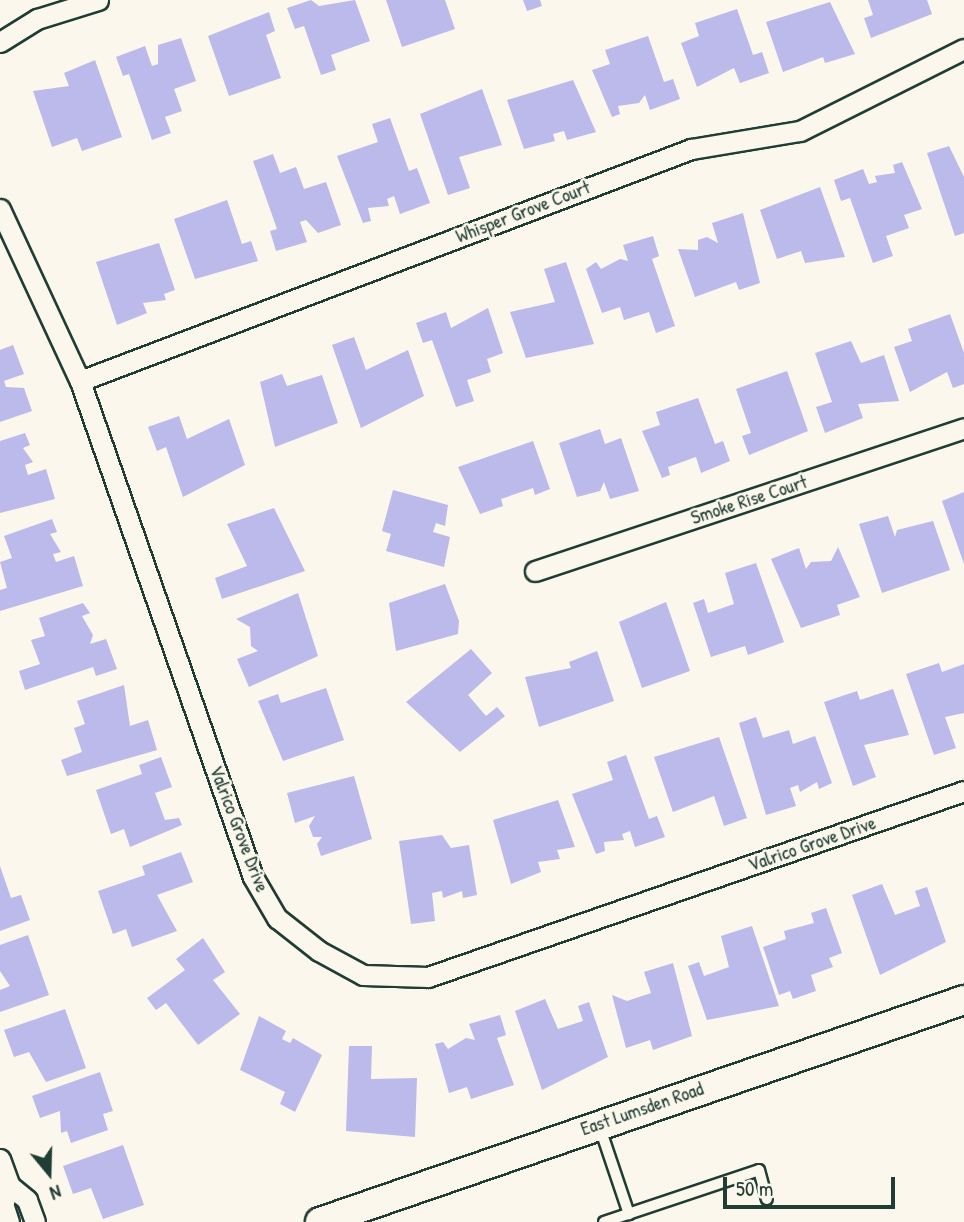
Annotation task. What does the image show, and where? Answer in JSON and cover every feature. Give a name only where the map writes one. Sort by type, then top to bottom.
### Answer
[{"type":"street","points":[[0,42],[37,19],[98,0]]},
{"type":"street","name":"Whisper Grove Court","points":[[80,381],[691,149],[800,131],[964,49]]},
{"type":"street","name":"Valrico Grove Drive","points":[[0,209],[80,381],[253,877],[276,918],[363,975],[428,976],[964,791]]},
{"type":"street","name":"Smoke Rise Court","points":[[535,571],[964,428]]},
{"type":"street","name":"East Lumsden Road","points":[[320,1222],[964,1000]]},
{"type":"street","points":[[0,1159],[10,1186],[26,1200],[35,1222]]},
{"type":"street","points":[[9,1222],[3,1204],[10,1186]]},
{"type":"lane","points":[[598,1124],[629,1214]]},
{"type":"lane","points":[[604,1222],[759,1171],[766,1199]]},
{"type":"building","points":[[311,0],[319,6],[355,0],[370,41],[331,55],[336,70],[321,75],[304,26],[295,29],[287,8]]},
{"type":"building","points":[[386,0],[445,0],[455,29],[402,47]]},
{"type":"building","points":[[523,0],[540,0],[542,6],[527,11]]},
{"type":"building","points":[[868,0],[927,0],[932,14],[871,38],[864,18],[873,15]]},
{"type":"building","points":[[830,2],[855,54],[825,63],[823,57],[783,72],[766,22]]},
{"type":"building","points":[[737,9],[753,55],[762,52],[769,73],[740,83],[734,68],[697,87],[681,43],[699,36],[695,23]]},
{"type":"building","points":[[269,12],[275,31],[266,35],[281,78],[229,96],[208,36]]},
{"type":"building","points":[[648,36],[664,82],[673,79],[680,99],[650,110],[645,95],[639,103],[618,106],[620,114],[612,117],[592,70],[610,64],[605,50]]},
{"type":"building","points":[[181,38],[196,81],[174,89],[182,111],[165,117],[171,133],[152,140],[129,74],[123,76],[116,57],[145,46],[152,66],[158,64],[158,45]]},
{"type":"building","points":[[95,60],[122,137],[82,151],[77,138],[52,147],[33,91],[69,86],[64,73]]},
{"type":"building","points":[[573,80],[596,132],[567,140],[564,131],[553,134],[555,141],[524,149],[507,100]]},
{"type":"building","points":[[482,89],[502,145],[459,157],[470,188],[448,195],[420,114]]},
{"type":"building","points":[[390,118],[409,171],[417,168],[430,203],[400,214],[394,196],[387,199],[389,206],[368,208],[371,221],[363,223],[337,156],[378,142],[372,124]]},
{"type":"building","points":[[949,146],[964,177],[964,233],[955,236],[927,153]]},
{"type":"building","points":[[273,154],[280,173],[296,167],[304,189],[326,182],[341,225],[318,233],[306,220],[300,222],[307,242],[276,251],[270,231],[277,229],[253,161]]},
{"type":"building","points":[[902,162],[922,209],[904,215],[909,228],[886,236],[893,256],[873,263],[850,198],[841,201],[834,180],[863,169],[869,184],[877,182],[875,176],[895,173],[893,165]]},
{"type":"building","points":[[820,187],[845,257],[805,263],[801,251],[777,259],[760,210]]},
{"type":"building","points":[[227,200],[242,244],[251,241],[258,261],[195,279],[174,219]]},
{"type":"building","points":[[743,213],[760,283],[739,290],[736,282],[695,297],[678,249],[698,250],[698,240],[707,237],[718,243],[712,223]]},
{"type":"building","points":[[653,236],[659,256],[652,259],[675,326],[656,333],[649,312],[624,320],[620,307],[602,313],[586,269],[596,262],[601,269],[620,259],[628,261],[623,245]]},
{"type":"building","points":[[159,243],[175,290],[164,294],[166,300],[143,303],[147,313],[117,325],[96,262]]},
{"type":"building","points":[[566,262],[594,344],[526,358],[510,312],[555,302],[544,269]]},
{"type":"building","points":[[488,308],[503,353],[487,359],[491,372],[467,380],[474,401],[456,407],[432,340],[423,343],[416,323],[446,312],[451,328]]},
{"type":"building","points":[[950,314],[964,353],[964,384],[953,388],[947,372],[910,392],[894,347],[912,341],[908,329]]},
{"type":"building","points":[[354,337],[366,370],[408,350],[424,396],[361,428],[332,345]]},
{"type":"building","points":[[851,341],[861,363],[884,355],[899,401],[858,404],[863,418],[825,433],[816,407],[832,402],[815,353]]},
{"type":"building","points":[[13,345],[24,374],[4,381],[6,387],[24,388],[32,411],[0,422],[0,350]]},
{"type":"building","points":[[787,371],[808,431],[749,455],[742,436],[751,433],[736,389]]},
{"type":"building","points":[[282,374],[287,386],[322,375],[338,423],[275,447],[260,382]]},
{"type":"building","points":[[698,398],[715,444],[723,441],[730,461],[701,473],[696,457],[668,467],[670,475],[662,478],[642,431],[660,425],[656,412]]},
{"type":"building","points":[[179,416],[187,439],[229,419],[245,465],[183,497],[166,447],[157,451],[148,427]]},
{"type":"building","points":[[600,429],[605,444],[621,438],[639,491],[610,499],[604,482],[600,491],[577,497],[559,443]]},
{"type":"building","points":[[25,433],[30,445],[23,448],[33,462],[25,465],[28,475],[46,469],[55,499],[0,513],[0,441]]},
{"type":"building","points":[[533,441],[550,489],[535,495],[533,488],[501,499],[503,506],[480,514],[458,467]]},
{"type":"building","points":[[393,490],[448,505],[445,526],[436,523],[433,532],[450,537],[444,567],[386,551],[391,534],[382,531]]},
{"type":"building","points":[[964,492],[964,564],[942,501]]},
{"type":"building","points":[[274,508],[305,571],[222,599],[215,578],[247,566],[227,524]]},
{"type":"building","points":[[888,516],[895,537],[897,530],[933,521],[950,570],[882,593],[859,524]]},
{"type":"building","points":[[52,519],[57,532],[50,534],[61,552],[53,554],[56,562],[74,556],[83,586],[0,611],[0,590],[7,588],[0,562],[12,558],[4,536]]},
{"type":"building","points":[[838,547],[860,597],[837,605],[840,615],[801,628],[771,559],[799,548],[806,569],[811,562],[831,561]]},
{"type":"building","points":[[756,563],[784,642],[748,655],[745,646],[711,657],[693,603],[704,599],[708,613],[734,604],[725,573]]},
{"type":"building","points":[[445,584],[459,621],[458,634],[396,651],[389,603]]},
{"type":"building","points":[[298,593],[318,656],[249,687],[237,659],[258,651],[251,646],[250,627],[236,619]]},
{"type":"building","points":[[666,602],[690,671],[642,688],[619,622]]},
{"type":"building","points":[[83,603],[90,613],[82,616],[93,635],[90,644],[106,639],[117,669],[96,676],[93,667],[25,690],[19,671],[40,664],[31,640],[45,636],[39,618]]},
{"type":"building","points":[[471,649],[492,673],[468,695],[486,716],[497,707],[505,716],[460,752],[406,702]]},
{"type":"building","points":[[597,651],[614,701],[539,727],[525,677],[571,668],[569,662]]},
{"type":"building","points":[[939,663],[942,672],[964,664],[964,713],[945,717],[956,748],[934,755],[906,674]]},
{"type":"building","points":[[124,685],[130,726],[148,720],[157,750],[67,776],[61,760],[82,752],[74,728],[85,724],[77,701]]},
{"type":"building","points":[[326,688],[344,740],[283,761],[258,701],[278,694],[281,703]]},
{"type":"building","points":[[893,689],[909,735],[864,745],[876,777],[853,786],[824,702],[857,691],[860,700]]},
{"type":"building","points":[[756,717],[763,738],[789,730],[793,744],[815,736],[832,783],[819,789],[817,782],[800,792],[798,785],[790,788],[796,806],[766,815],[739,723]]},
{"type":"building","points":[[719,737],[747,818],[724,826],[714,796],[673,812],[654,757]]},
{"type":"building","points":[[626,755],[649,819],[657,816],[665,837],[635,847],[630,831],[622,834],[624,840],[604,842],[605,851],[596,854],[572,794],[613,780],[607,762]]},
{"type":"building","points":[[161,757],[172,787],[155,793],[165,820],[179,818],[182,825],[130,847],[124,829],[111,834],[96,790],[142,774],[139,765]]},
{"type":"building","points":[[354,776],[372,839],[321,856],[317,844],[322,837],[313,837],[309,826],[315,816],[295,823],[287,793]]},
{"type":"building","points":[[558,800],[575,847],[557,850],[560,859],[538,862],[541,872],[511,884],[493,820]]},
{"type":"building","points":[[442,835],[451,848],[469,845],[477,895],[463,898],[462,891],[443,898],[442,891],[432,893],[435,921],[411,924],[399,841]]},
{"type":"building","points":[[181,852],[193,882],[157,895],[177,931],[132,947],[126,929],[113,934],[98,891],[145,875],[142,866]]},
{"type":"building","points":[[0,866],[11,898],[21,895],[30,920],[0,931]]},
{"type":"building","points":[[882,884],[895,915],[920,906],[915,891],[927,887],[946,942],[880,975],[852,895]]},
{"type":"building","points":[[826,908],[842,953],[829,958],[833,967],[811,975],[816,991],[793,999],[790,991],[779,995],[763,947],[786,939],[784,931],[814,923],[811,913]]},
{"type":"building","points":[[752,926],[779,1006],[707,1020],[688,966],[699,962],[704,976],[729,967],[721,936]]},
{"type":"building","points":[[28,935],[49,995],[0,1012],[0,990],[10,986],[0,971],[0,945]]},
{"type":"building","points":[[203,938],[225,972],[213,980],[240,1014],[198,1045],[166,1003],[156,1010],[147,998],[185,970],[176,959]]},
{"type":"building","points":[[673,963],[692,1036],[653,1050],[650,1040],[626,1048],[612,995],[627,1001],[651,993],[644,972]]},
{"type":"building","points":[[545,999],[558,1029],[583,1021],[578,1006],[589,1002],[608,1057],[542,1090],[515,1011]]},
{"type":"building","points":[[65,1009],[86,1068],[46,1082],[29,1052],[14,1057],[4,1030]]},
{"type":"building","points":[[500,1015],[506,1035],[497,1038],[514,1085],[471,1099],[467,1087],[449,1093],[435,1044],[443,1042],[448,1049],[466,1038],[475,1040],[469,1024]]},
{"type":"building","points":[[259,1016],[286,1031],[282,1039],[290,1043],[293,1038],[322,1055],[295,1112],[280,1104],[285,1092],[240,1070]]},
{"type":"building","points":[[349,1046],[372,1046],[371,1079],[417,1078],[415,1137],[346,1131]]},
{"type":"building","points":[[100,1072],[113,1111],[103,1114],[108,1130],[71,1143],[67,1131],[61,1133],[60,1111],[40,1118],[32,1096]]},
{"type":"building","points":[[123,1145],[144,1205],[103,1219],[91,1188],[73,1194],[63,1166]]}]
